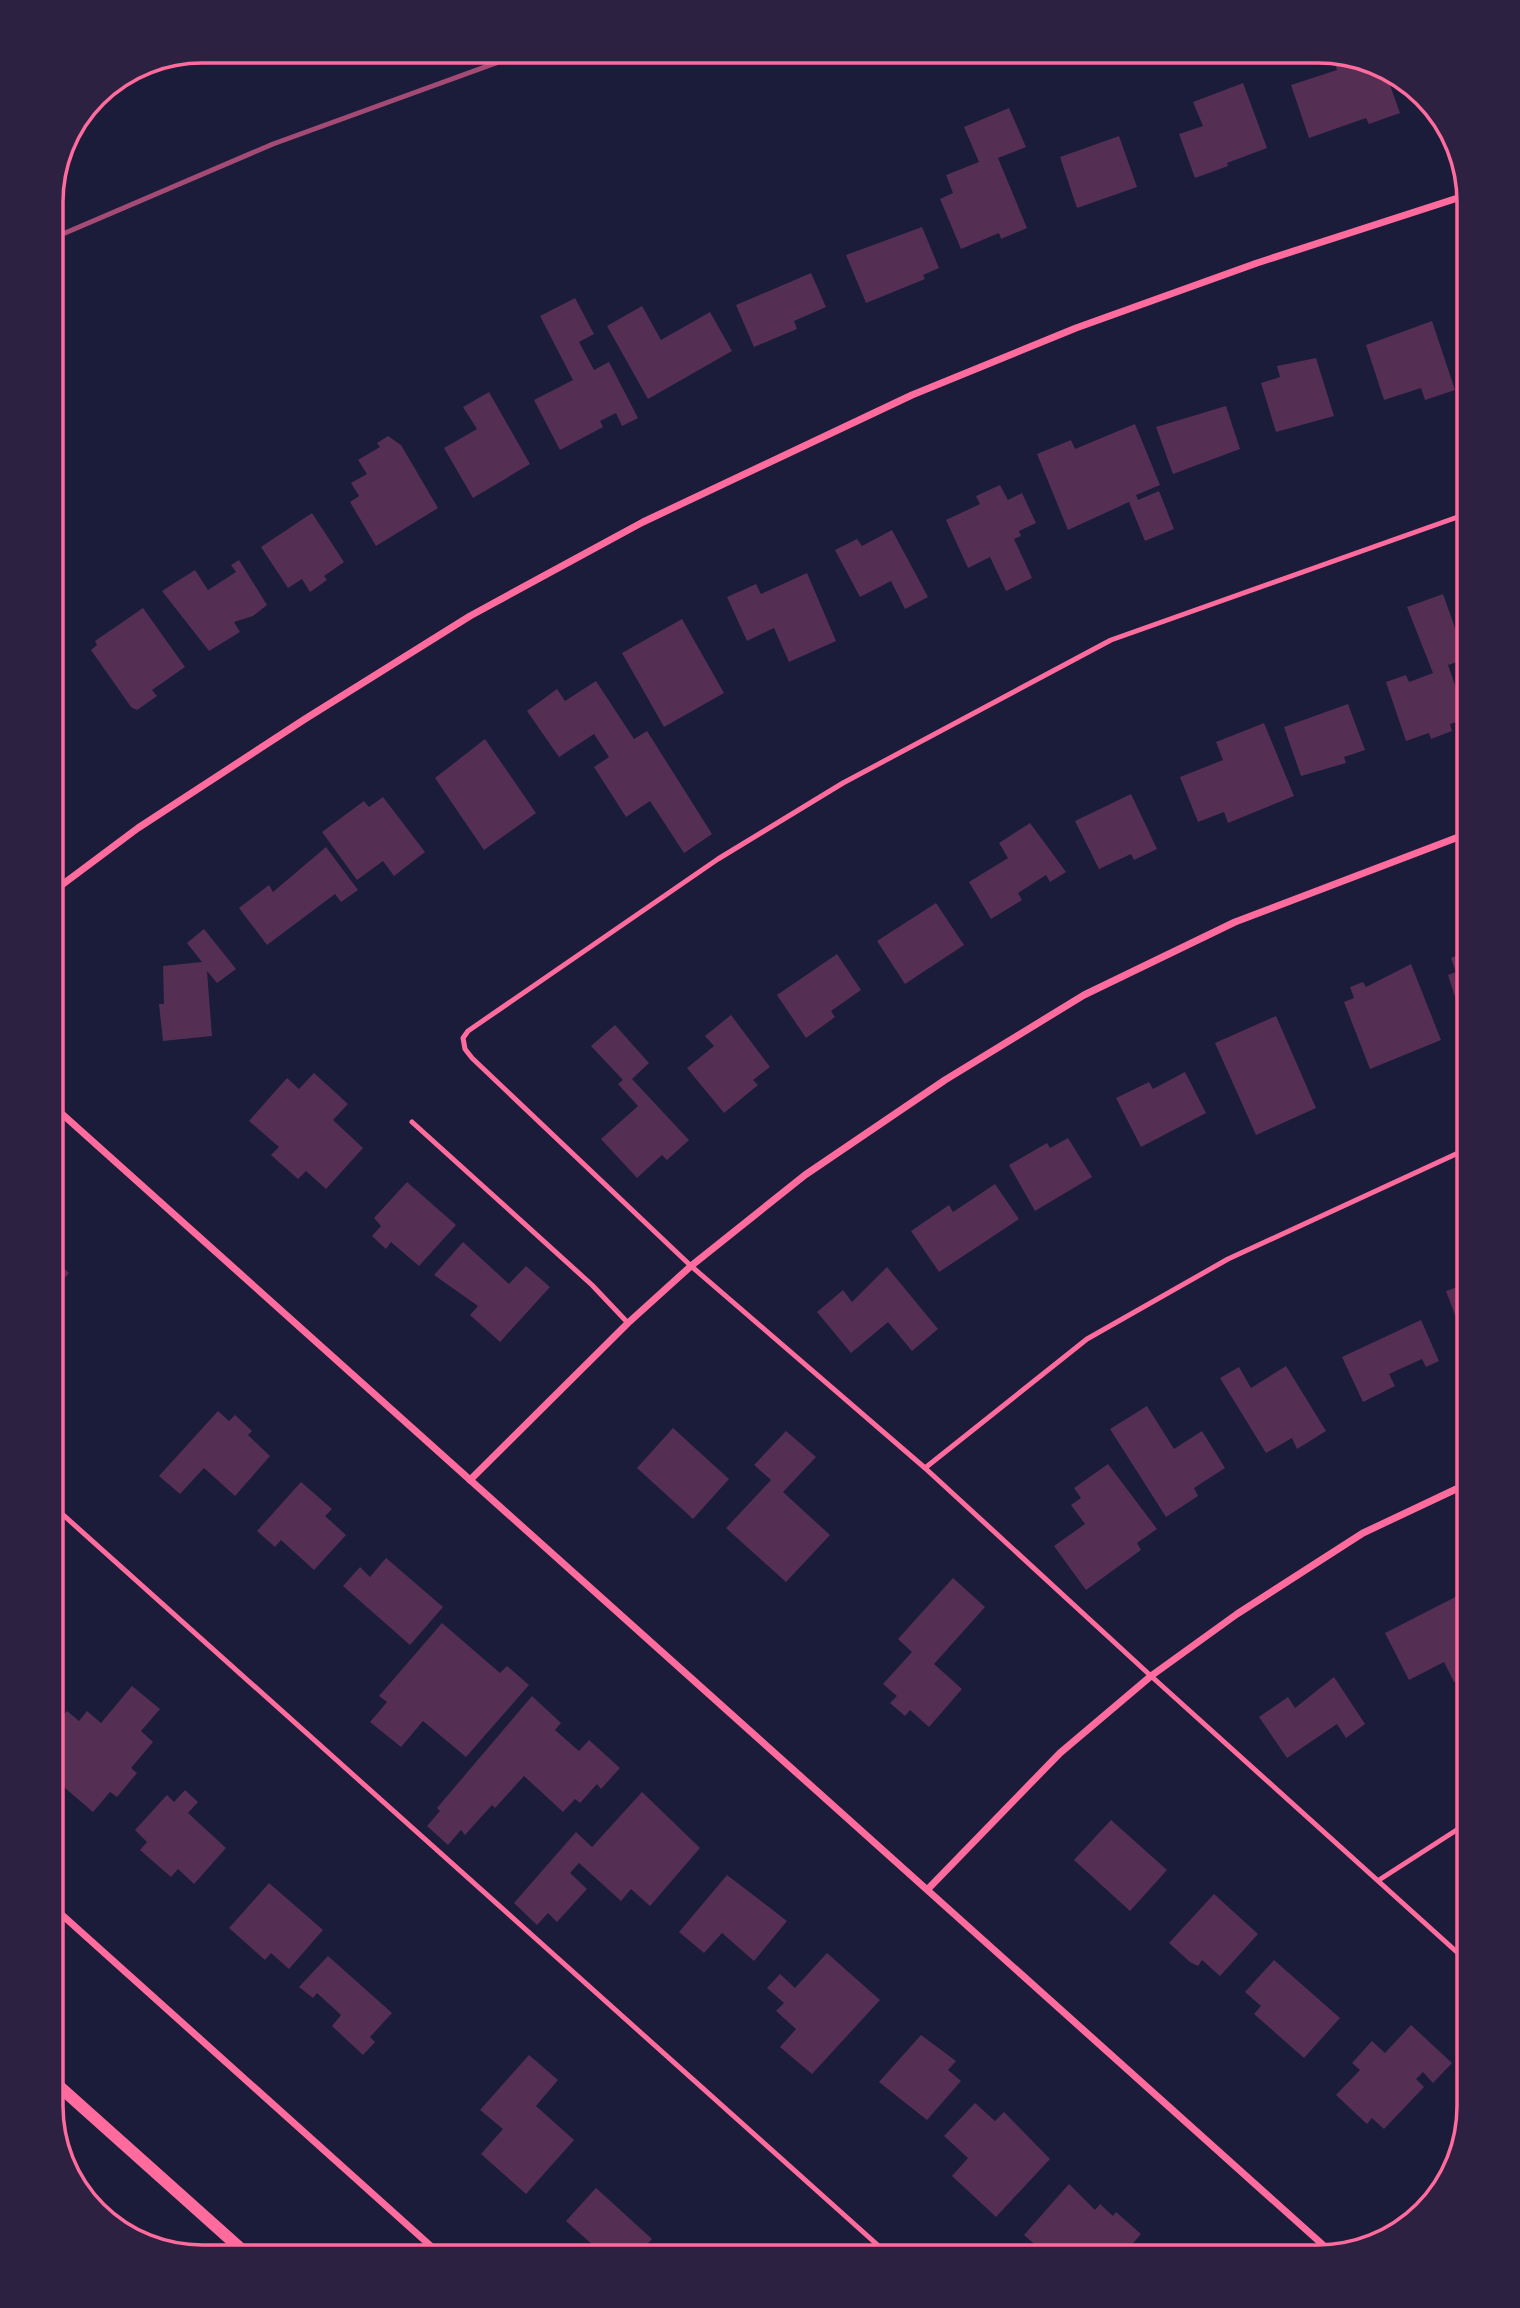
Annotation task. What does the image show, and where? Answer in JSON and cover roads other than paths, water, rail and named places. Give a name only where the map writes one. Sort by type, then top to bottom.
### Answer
[{"type":"street","points":[[63,884],[138,828],[470,616],[643,522],[912,395],[1076,328],[1257,263],[1457,198]]},
{"type":"street","points":[[470,1480],[628,1323],[691,1266],[805,1175],[945,1080],[1084,995],[1235,922],[1457,838]]},
{"type":"street","points":[[63,1115],[1323,2245]]},
{"type":"street","points":[[928,1889],[1060,1753],[1151,1676],[1237,1614],[1363,1533],[1457,1489]]},
{"type":"street","points":[[63,1916],[430,2245]]},
{"type":"street","points":[[63,2090],[237,2245]]},
{"type":"lane","points":[[1457,517],[1111,640],[843,783],[729,852],[468,1031],[463,1038],[465,1049],[472,1058],[691,1266],[925,1468],[1457,1952]]},
{"type":"lane","points":[[412,1122],[593,1285],[628,1323]]},
{"type":"lane","points":[[925,1468],[1087,1339],[1228,1259],[1457,1154]]},
{"type":"lane","points":[[63,1515],[878,2245]]},
{"type":"lane","points":[[1379,1880],[1457,1830]]},
{"type":"railway","points":[[63,234],[273,144],[496,63]]}]
